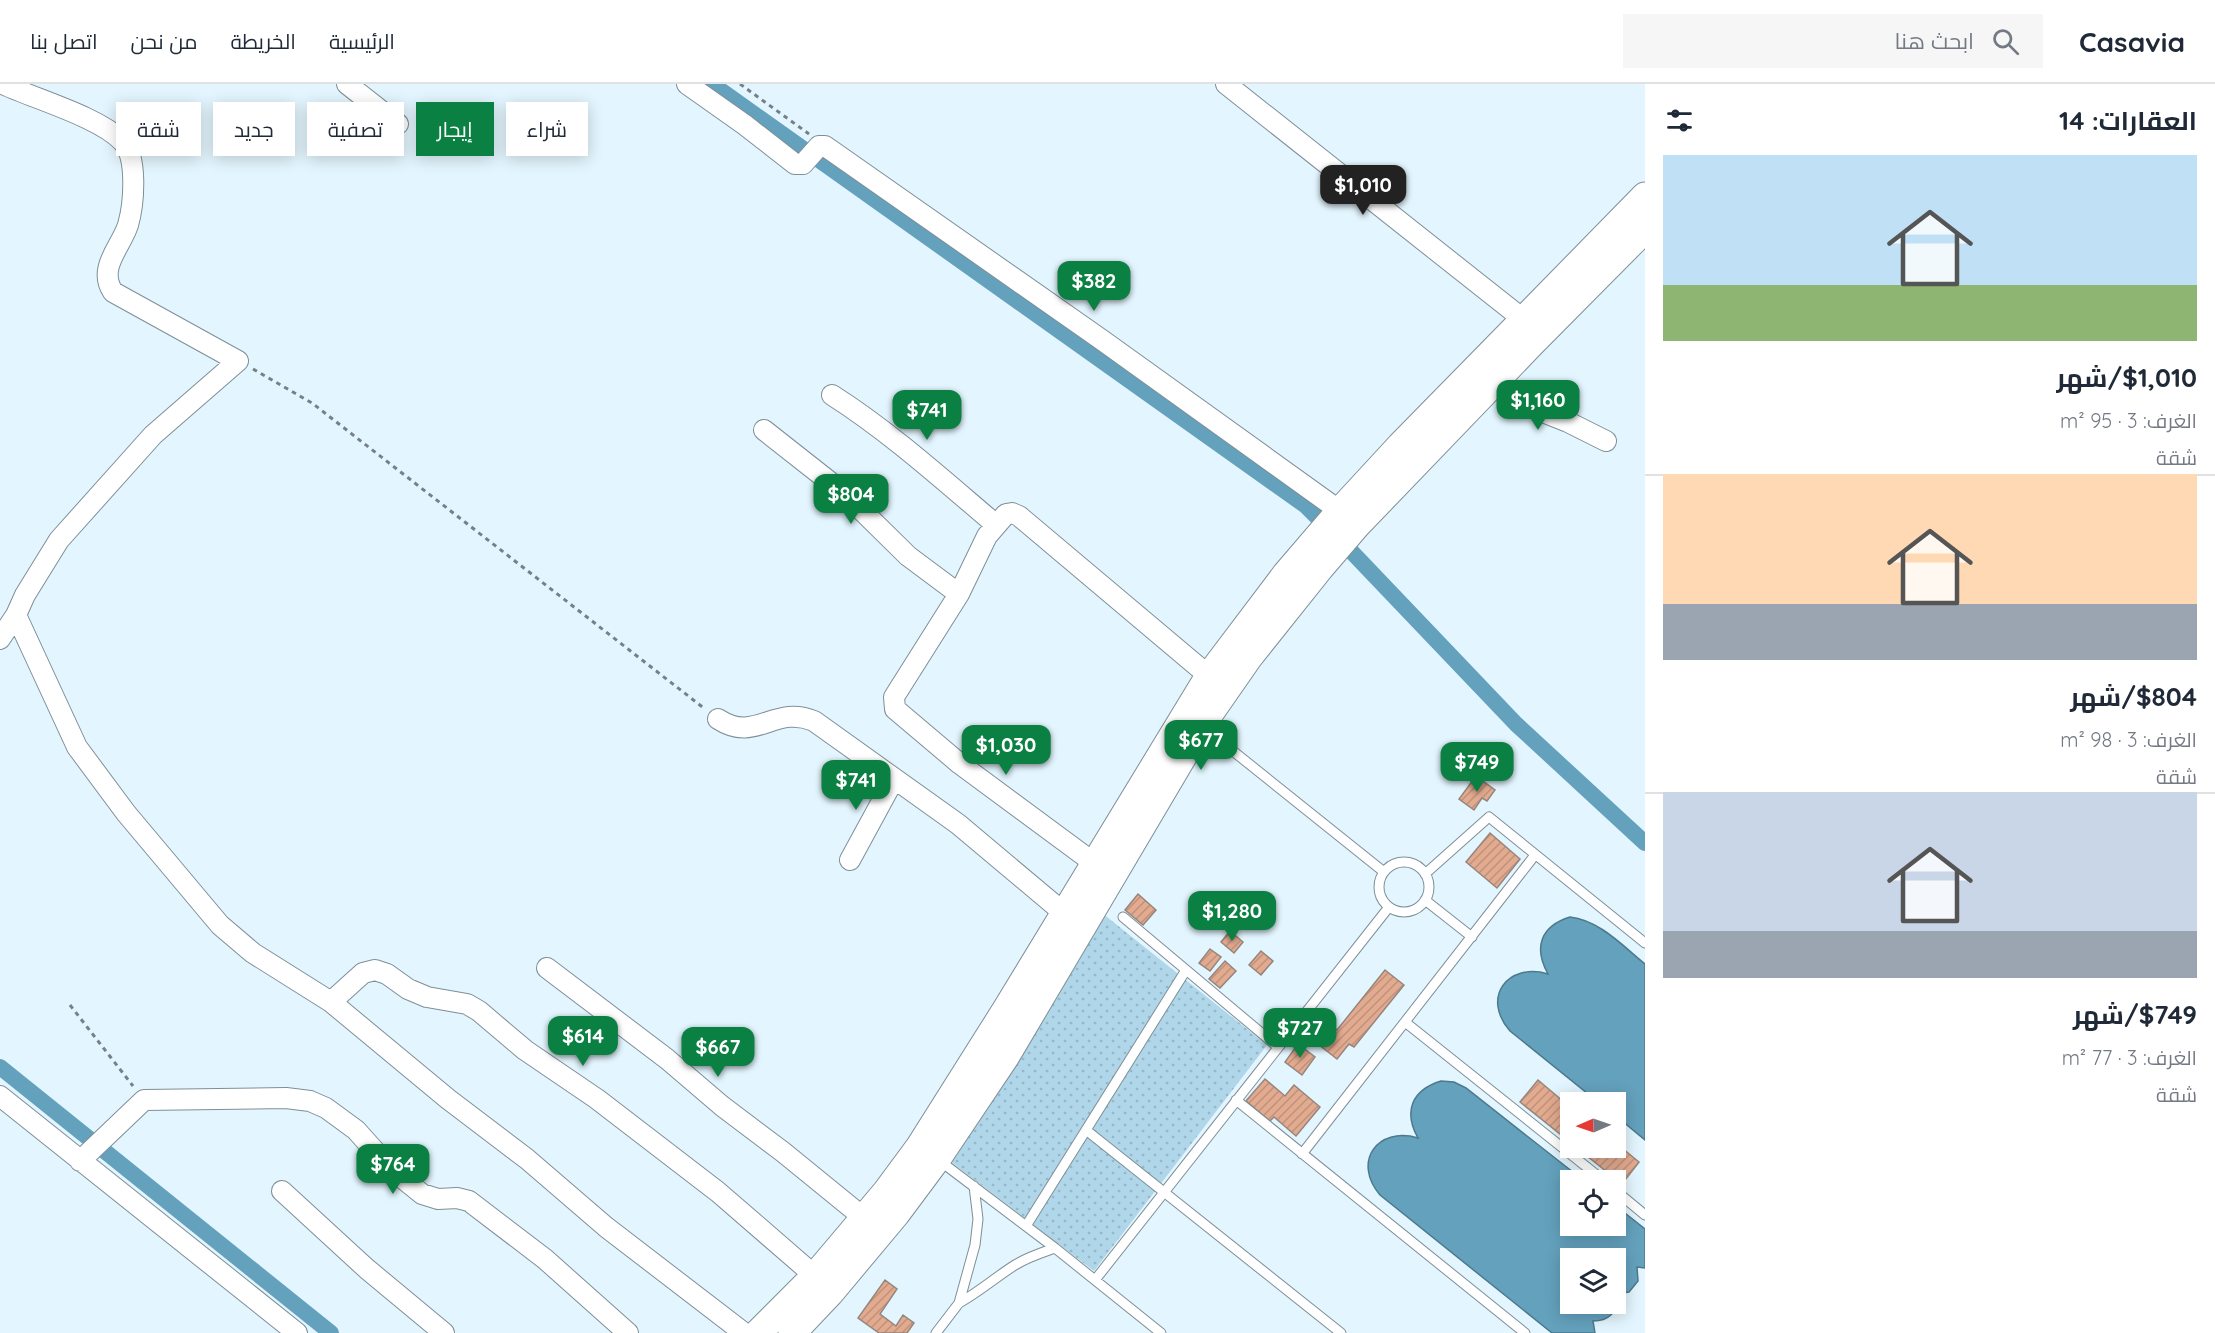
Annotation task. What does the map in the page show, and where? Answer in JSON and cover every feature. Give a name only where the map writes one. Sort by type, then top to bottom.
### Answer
[{"type":"street","points":[[0,639],[59,540],[153,435],[238,361],[113,292],[108,285],[107,273],[128,225],[132,202],[133,161],[129,148],[120,139],[86,118],[3,84]]},
{"type":"street","points":[[347,84],[370,102]]},
{"type":"street","points":[[687,84],[746,125],[795,165],[816,152],[1102,340],[1340,511]]},
{"type":"street","points":[[1226,84],[1524,320]]},
{"type":"street","points":[[758,1333],[815,1276],[864,1218],[928,1152],[1006,1056],[1193,720],[1209,676],[1286,574],[1400,446],[1645,196]]},
{"type":"street","points":[[792,1333],[830,1293],[896,1214],[1007,1008],[1094,863],[1193,720],[1249,657],[1356,526],[1645,228]]},
{"type":"street","points":[[1493,383],[1518,402],[1568,422],[1606,441]]},
{"type":"street","points":[[832,395],[859,412],[911,452],[995,524]]},
{"type":"street","points":[[764,430],[844,493],[908,556],[959,594]]},
{"type":"street","points":[[1094,863],[960,764],[895,709],[894,696],[959,594],[995,524],[1006,514],[1012,513],[1019,516],[1209,676]]},
{"type":"street","points":[[16,615],[77,747],[126,813],[219,925],[253,953],[331,1002],[448,1100],[527,1160],[606,1227],[744,1333]]},
{"type":"street","points":[[718,719],[736,728],[750,728],[787,716],[802,716],[814,721],[958,824],[1064,913]]},
{"type":"street","points":[[850,860],[894,779]]},
{"type":"street","points":[[547,968],[668,1059],[722,1106],[864,1218]]},
{"type":"street","points":[[331,1002],[363,973],[375,970],[387,974],[408,989],[427,997],[467,1004],[525,1050],[597,1099],[718,1192],[815,1276]]},
{"type":"street","points":[[0,1096],[236,1282],[297,1333]]},
{"type":"street","points":[[80,1161],[144,1100],[286,1098],[310,1101],[326,1108],[356,1130],[392,1169],[422,1194],[438,1199],[458,1198],[469,1201],[545,1259],[628,1333]]},
{"type":"street","points":[[282,1191],[367,1269],[444,1333]]},
{"type":"lane","points":[[1193,720],[1384,872]]},
{"type":"lane","points":[[1425,874],[1488,818],[1645,943]]},
{"type":"lane","points":[[1302,1154],[1536,855]]},
{"type":"lane","points":[[1400,862],[1410,863],[1425,874],[1428,883],[1425,900],[1417,908],[1408,912],[1398,911],[1389,907],[1383,900],[1379,891],[1380,881],[1384,872],[1391,866],[1400,862]]},
{"type":"lane","points":[[1425,900],[1472,937]]},
{"type":"lane","points":[[1095,1280],[1389,907]]},
{"type":"lane","points":[[1123,917],[1278,1047]]},
{"type":"lane","points":[[1026,1226],[1186,970]]},
{"type":"lane","points":[[1406,1022],[1591,1170]]},
{"type":"lane","points":[[1236,1100],[1525,1333]]},
{"type":"lane","points":[[1086,1130],[1341,1333]]},
{"type":"lane","points":[[928,1152],[1055,1248],[1161,1333]]},
{"type":"lane","points":[[936,1333],[959,1303],[975,1245],[978,1219],[974,1186]]},
{"type":"lane","points":[[1626,1199],[1645,1215]]},
{"type":"lane","points":[[959,1303],[978,1293],[1033,1255],[1055,1248]]},
{"type":"path","points":[[740,84],[816,152]]},
{"type":"path","points":[[238,361],[312,403],[718,719]]},
{"type":"path","points":[[70,1005],[144,1100]]},
{"type":"shaded area","points":[[1102,913],[1267,1045],[1094,1271],[950,1161]]},
{"type":"shaded area","points":[[1570,917],[1601,928],[1645,964],[1645,1140],[1626,1124],[1626,1092],[1586,1092],[1510,1031],[1502,1019],[1498,1006],[1498,995],[1510,978],[1521,973],[1548,974],[1541,955],[1542,939],[1552,926]]},
{"type":"shaded area","points":[[1441,1081],[1454,1082],[1466,1088],[1570,1170],[1560,1170],[1560,1236],[1626,1236],[1626,1214],[1645,1229],[1645,1268],[1637,1267],[1638,1281],[1629,1292],[1626,1292],[1626,1248],[1560,1248],[1560,1314],[1612,1314],[1603,1320],[1593,1321],[1595,1333],[1552,1333],[1380,1195],[1372,1183],[1368,1170],[1369,1159],[1373,1150],[1381,1142],[1391,1137],[1418,1138],[1413,1128],[1411,1110],[1417,1096],[1431,1085]]},
{"type":"building","points":[[1476,776],[1495,790],[1487,801],[1482,798],[1474,810],[1459,799]]},
{"type":"building","points":[[1490,833],[1520,859],[1497,888],[1466,862]]},
{"type":"building","points":[[1138,894],[1156,910],[1143,925],[1125,910]]},
{"type":"building","points":[[1230,931],[1243,942],[1234,953],[1221,942]]},
{"type":"building","points":[[1210,949],[1221,957],[1210,971],[1199,963]]},
{"type":"building","points":[[1261,951],[1273,961],[1261,975],[1249,965]]},
{"type":"building","points":[[1225,961],[1236,971],[1220,988],[1209,979]]},
{"type":"building","points":[[1385,970],[1404,985],[1354,1047],[1349,1044],[1337,1059],[1314,1041],[1329,1023],[1337,1030]]},
{"type":"building","points":[[1298,1044],[1315,1057],[1302,1075],[1285,1062]]},
{"type":"building","points":[[1265,1079],[1285,1096],[1294,1085],[1320,1107],[1296,1136],[1274,1117],[1270,1121],[1246,1101]]},
{"type":"building","points":[[1538,1080],[1560,1099],[1560,1134],[1520,1102]]},
{"type":"building","points":[[1626,1151],[1639,1162],[1626,1179],[1626,1170],[1604,1170],[1590,1158],[1626,1158]]},
{"type":"building","points":[[885,1280],[897,1289],[880,1314],[896,1326],[903,1315],[914,1323],[907,1333],[879,1333],[858,1318]]},
{"type":"waterway","points":[[712,84],[1306,506],[1516,724],[1645,843]]},
{"type":"waterway","points":[[0,1067],[331,1333]]}]
